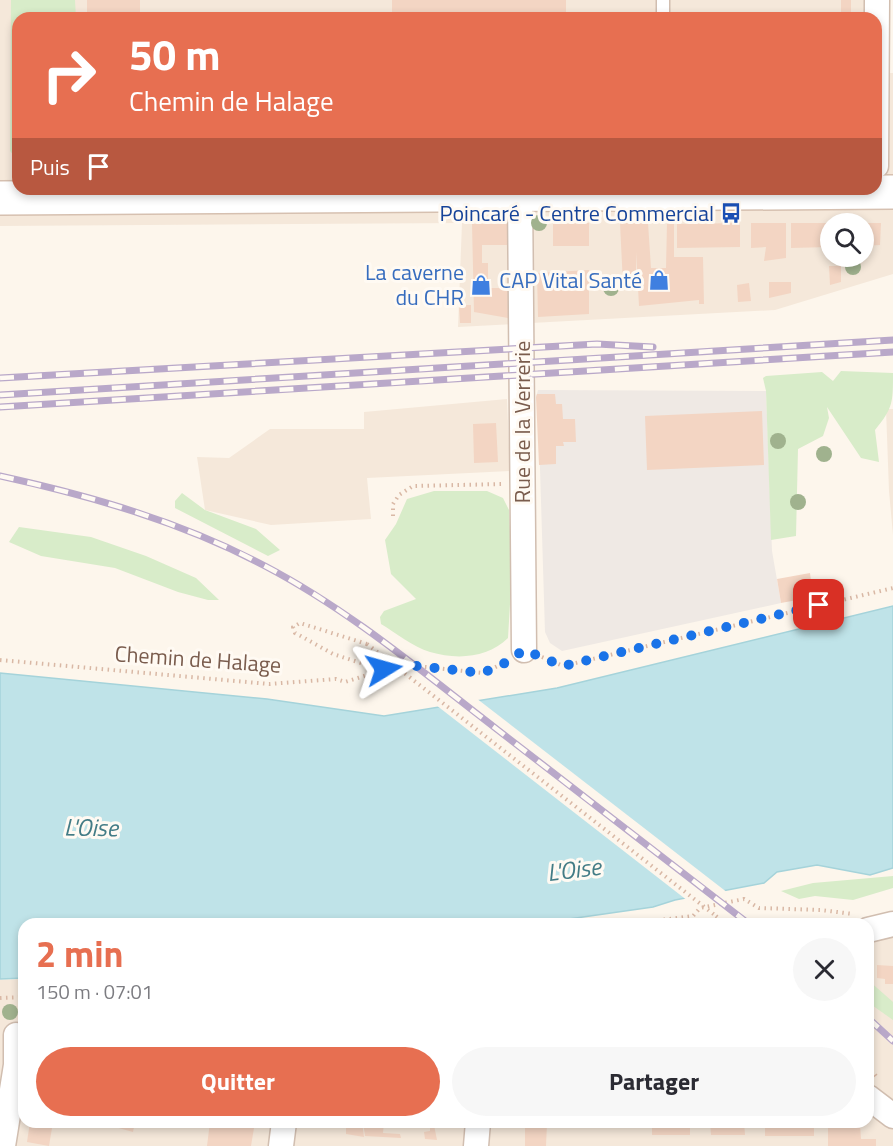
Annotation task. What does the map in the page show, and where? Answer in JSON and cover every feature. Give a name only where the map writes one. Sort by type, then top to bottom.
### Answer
[{"type":"main road","points":[[0,198],[390,195]]},
{"type":"street","name":"Rue de la Verrerie","points":[[520,195],[524,650]]},
{"type":"street","points":[[874,922],[893,924]]},
{"type":"street","points":[[3,1146],[16,1065],[13,1036]]},
{"type":"street","points":[[874,1089],[893,1116]]},
{"type":"street","points":[[280,1146],[283,1128]]},
{"type":"street","points":[[476,1146],[478,1128]]},
{"type":"path","points":[[393,516],[393,504],[399,495],[412,486],[522,483]]},
{"type":"path","points":[[718,918],[367,644],[311,626],[295,624],[293,630],[295,633],[333,654],[361,664],[388,663],[440,668],[483,673],[505,663],[524,650],[563,666],[893,588]]},
{"type":"path","name":"Chemin de Halage","points":[[0,660],[269,684],[336,679],[345,682],[384,669]]},
{"type":"path","points":[[381,664],[384,669],[388,663]]},
{"type":"path","points":[[677,918],[693,916],[700,908],[744,899],[759,908],[821,910],[858,918]]},
{"type":"path","points":[[0,998],[18,997]]},
{"type":"shaded area","points":[[0,0],[887,0],[888,73],[893,73],[893,274],[775,310],[458,327],[462,223],[0,226]]},
{"type":"shaded area","points":[[538,390],[766,391],[772,551],[781,603],[562,651],[550,643],[545,632],[536,397]]},
{"type":"shaded area","points":[[507,399],[510,471],[367,478],[371,519],[271,525],[205,510],[197,457],[229,458],[270,429],[364,429],[364,412]]},
{"type":"shaded area","points":[[886,409],[893,409],[893,535],[889,491]]},
{"type":"shaded area","points":[[893,927],[893,1146],[0,1146],[0,980],[18,979],[18,1128],[874,1128],[874,933]]},
{"type":"green space","points":[[11,0],[75,0],[76,12],[12,12],[12,153],[10,151]]},
{"type":"green space","points":[[841,371],[893,373],[891,404],[875,430],[879,462],[861,458],[827,407],[829,418],[823,436],[798,449],[796,536],[771,540],[766,391],[763,378],[822,372],[833,381]]},
{"type":"green space","points":[[434,491],[487,491],[503,498],[509,510],[512,570],[508,638],[500,645],[482,653],[461,656],[440,655],[424,650],[381,624],[380,617],[384,611],[416,599],[391,574],[385,540],[396,524],[407,499]]},
{"type":"green space","points":[[182,493],[205,510],[256,529],[280,550],[268,556],[175,508],[175,501]]},
{"type":"green space","points":[[19,527],[91,537],[146,556],[196,578],[219,600],[208,600],[178,592],[115,568],[41,556],[9,542]]},
{"type":"green space","points":[[893,876],[893,888],[853,900],[815,896],[799,899],[781,891],[813,883]]},
{"type":"green space","points":[[874,985],[893,1002],[893,1020],[874,1007]]},
{"type":"water","name":"L'Oise","points":[[893,606],[893,868],[870,875],[817,865],[777,872],[764,883],[675,900],[653,907],[576,918],[18,918],[18,978],[0,979],[0,673],[267,699],[384,716],[557,688]]},
{"type":"pier","points":[[476,698],[728,893],[688,901],[436,705]]},
{"type":"building","points":[[87,0],[140,0],[140,12],[87,12]]},
{"type":"building","points":[[392,0],[566,0],[566,12],[392,12]]},
{"type":"building","points":[[841,0],[851,0],[851,12],[841,12]]},
{"type":"building","points":[[589,223],[589,246],[553,246],[553,224]]},
{"type":"building","points":[[620,223],[648,223],[651,268],[666,268],[667,223],[674,224],[674,257],[703,257],[704,304],[699,304],[699,300],[639,306],[636,252],[636,284],[623,285]]},
{"type":"building","points":[[740,223],[740,247],[677,248],[677,224]]},
{"type":"building","points":[[751,223],[786,223],[786,258],[764,261],[766,247],[751,248]]},
{"type":"building","points":[[791,223],[820,223],[820,247],[791,248]]},
{"type":"building","points":[[874,223],[881,223],[880,245],[874,245]]},
{"type":"building","points":[[472,224],[507,224],[508,245],[482,245],[482,263],[488,263],[488,288],[508,288],[508,318],[474,312]]},
{"type":"building","points":[[829,267],[841,267],[841,282],[830,285]]},
{"type":"building","points":[[589,270],[589,314],[538,317],[537,273]]},
{"type":"building","points":[[769,282],[791,282],[791,293],[769,298]]},
{"type":"building","points":[[749,283],[751,301],[738,302],[737,285]]},
{"type":"building","points":[[459,305],[471,305],[471,323],[460,323]]},
{"type":"building","points":[[537,394],[555,394],[556,404],[562,404],[563,419],[575,419],[576,442],[563,442],[564,446],[556,446],[556,464],[539,465]]},
{"type":"building","points":[[762,411],[764,465],[647,470],[645,416]]},
{"type":"building","points":[[496,423],[498,462],[474,463],[473,424]]},
{"type":"building","points":[[810,573],[813,597],[781,603],[777,579]]},
{"type":"building","points":[[877,965],[893,966],[893,984],[885,984],[885,979],[877,978]]},
{"type":"building","points":[[29,1128],[52,1128],[49,1146],[27,1142]]},
{"type":"building","points":[[119,1128],[134,1128],[133,1132]]},
{"type":"building","points":[[209,1128],[254,1128],[251,1146],[207,1146]]},
{"type":"building","points":[[346,1128],[363,1128],[364,1137],[346,1134]]},
{"type":"building","points":[[364,1128],[383,1128],[383,1133],[400,1134],[401,1138],[365,1136]]},
{"type":"building","points":[[430,1128],[435,1128],[437,1140],[425,1139],[424,1132],[430,1131]]},
{"type":"building","points":[[525,1128],[547,1128],[546,1146],[525,1146]]},
{"type":"building","points":[[652,1128],[690,1128],[690,1135],[652,1135]]},
{"type":"building","points":[[710,1128],[744,1128],[745,1135],[711,1135]]},
{"type":"building","points":[[765,1128],[814,1128],[814,1136],[765,1136]]},
{"type":"building","points":[[828,1128],[860,1128],[861,1139],[876,1139],[876,1146],[828,1146]]},
{"type":"railway","points":[[0,395],[893,340]]},
{"type":"railway","points":[[0,378],[597,344],[653,347]]},
{"type":"railway","points":[[0,407],[893,352]]},
{"type":"railway","points":[[0,476],[68,492],[169,523],[234,550],[296,583],[355,621],[411,663],[741,918]]},
{"type":"railway","points":[[874,1024],[893,1041]]},
{"type":"place","name":"Poincaré - Centre Commercial","points":[[731,213]]},
{"type":"place","name":"CAP Vital Santé","points":[[659,280]]},
{"type":"place","name":"La caverne du CHR","points":[[481,285]]},
{"type":"route","points":[[384,669],[388,663],[483,673],[505,663],[524,650],[563,666],[819,605]]}]
